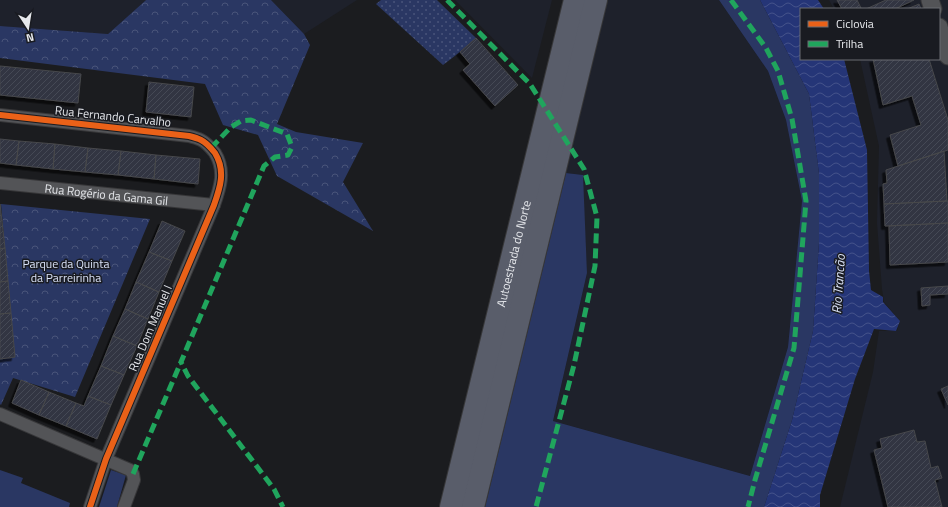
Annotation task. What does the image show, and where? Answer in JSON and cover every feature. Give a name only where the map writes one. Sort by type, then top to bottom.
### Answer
[{"type":"highway","name":"Autoestrada do Norte","points":[[473,507],[545,168],[575,0]]},
{"type":"highway","name":"Autoestrada do Norte","points":[[451,507],[545,168],[596,0]]},
{"type":"main road","points":[[940,30],[948,56]]},
{"type":"street","name":"Rua Fernando Carvalho","points":[[0,115],[189,136],[202,141],[211,148],[217,156]]},
{"type":"street","name":"Rua Dom Manuel I","points":[[90,507],[106,459],[214,205],[219,189],[221,174],[217,156]]},
{"type":"street","name":"Rua Rogério da Gama Gil","points":[[0,183],[214,205]]},
{"type":"street","points":[[0,414],[130,470],[134,474],[134,480],[124,507]]},
{"type":"shaded area","points":[[0,0],[146,0],[108,34],[0,26]]},
{"type":"shaded area","points":[[271,0],[357,0],[304,34]]},
{"type":"shaded area","points":[[455,0],[552,0],[532,78]]},
{"type":"shaded area","points":[[608,0],[719,0],[768,71],[786,120],[802,201],[788,347],[750,476],[553,421],[587,273],[582,175],[566,173]]},
{"type":"shaded area","points":[[829,0],[948,0],[948,507],[840,507],[873,372],[879,331],[897,331],[900,321],[884,302],[882,289],[877,223],[879,146],[860,60],[940,60],[940,8],[833,8]]},
{"type":"green space","points":[[146,0],[271,0],[304,34],[310,45],[277,124],[296,132],[363,143],[343,182],[373,231],[277,176],[258,135],[223,125],[205,84],[0,58],[0,26],[108,34]]},
{"type":"green space","points":[[381,0],[437,0],[476,38],[443,65],[376,4]]},
{"type":"green space","points":[[719,0],[760,0],[809,94],[819,174],[819,243],[813,331],[792,420],[764,507],[485,507],[566,173],[583,175],[587,273],[553,421],[750,476],[788,347],[802,201],[786,120],[768,71]]},
{"type":"green space","name":"Parque da Quinta da Parreirinha","points":[[1,204],[150,219],[75,397],[13,378],[1,405],[0,404],[0,359],[15,357]]},
{"type":"green space","points":[[0,470],[23,478],[21,483],[70,503],[69,507],[0,507]]},
{"type":"green space","points":[[111,470],[126,475],[117,507],[99,507]]},
{"type":"water","name":"Rio Trancão","points":[[760,0],[818,0],[823,8],[800,8],[800,60],[844,60],[867,150],[869,271],[871,290],[883,297],[883,302],[900,321],[896,331],[874,329],[855,379],[820,495],[820,507],[764,507],[792,420],[813,331],[819,243],[819,174],[809,94]]},
{"type":"building","points":[[837,0],[857,0],[861,8],[841,8]]},
{"type":"building","points":[[886,0],[914,0],[897,8],[868,8]]},
{"type":"building","points":[[919,4],[921,8],[909,8]]},
{"type":"building","points":[[476,38],[518,85],[495,106],[463,70],[470,64],[460,52]]},
{"type":"building","points":[[873,60],[929,60],[948,120],[948,150],[898,166],[890,135],[921,125],[912,96],[883,105]]},
{"type":"building","points":[[0,66],[81,74],[78,103],[0,95]]},
{"type":"building","points":[[149,82],[194,87],[191,117],[146,112]]},
{"type":"building","points":[[0,139],[19,141],[16,165],[0,163]]},
{"type":"building","points":[[19,141],[55,144],[53,169],[16,165]]},
{"type":"building","points":[[55,144],[88,148],[85,172],[53,169]]},
{"type":"building","points":[[88,148],[121,151],[118,175],[85,172]]},
{"type":"building","points":[[121,151],[156,155],[154,179],[118,175]]},
{"type":"building","points":[[944,151],[947,201],[884,204],[883,184],[887,183],[886,170]]},
{"type":"building","points":[[156,155],[200,159],[198,184],[154,179]]},
{"type":"building","points":[[948,201],[948,223],[885,226],[884,204]]},
{"type":"building","points":[[0,204],[5,248],[0,249]]},
{"type":"building","points":[[162,221],[185,231],[172,261],[149,252]]},
{"type":"building","points":[[948,223],[948,262],[890,265],[889,226]]},
{"type":"building","points":[[5,248],[8,281],[0,282],[0,249]]},
{"type":"building","points":[[149,252],[172,261],[159,292],[136,282]]},
{"type":"building","points":[[8,281],[11,313],[0,314],[0,282]]},
{"type":"building","points":[[136,282],[159,292],[148,319],[125,309]]},
{"type":"building","points":[[948,286],[948,294],[930,295],[930,305],[922,306],[921,288]]},
{"type":"building","points":[[125,309],[148,319],[137,346],[113,336]]},
{"type":"building","points":[[11,313],[15,357],[0,359],[0,314]]},
{"type":"building","points":[[113,336],[137,346],[124,375],[101,366]]},
{"type":"building","points":[[101,366],[124,375],[111,405],[88,396]]},
{"type":"building","points":[[21,380],[49,392],[39,415],[12,403]]},
{"type":"building","points":[[948,386],[948,405],[941,389]]},
{"type":"building","points":[[49,392],[76,403],[66,426],[39,415]]},
{"type":"building","points":[[88,396],[111,405],[97,439],[66,426],[76,403],[84,406]]},
{"type":"building","points":[[914,430],[917,442],[925,441],[931,468],[938,466],[942,478],[935,480],[942,507],[888,507],[874,450],[882,448],[880,439]]},
{"type":"marked path","points":[[447,0],[530,84],[584,169],[597,217],[595,266],[574,365],[536,507]]},
{"type":"marked path","points":[[731,0],[766,48],[778,71],[792,119],[806,201],[794,348],[748,507]]},
{"type":"marked path","points":[[211,148],[231,127],[241,121],[251,120],[287,134],[292,147],[288,155],[275,157],[264,166],[181,362],[188,376],[274,489],[283,507]]},
{"type":"marked path","points":[[133,474],[181,362]]},
{"type":"cycle path","points":[[0,115],[189,136],[201,140],[209,146],[215,153],[220,166],[220,186],[214,205],[106,459],[90,507]]}]
